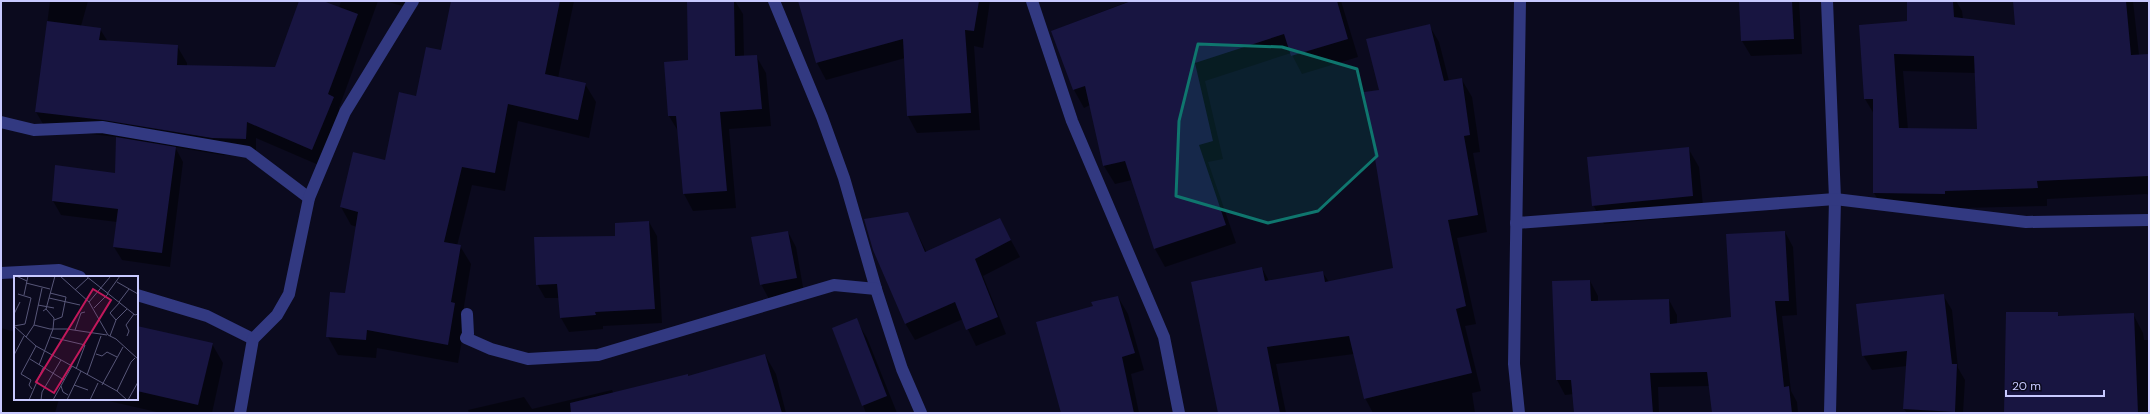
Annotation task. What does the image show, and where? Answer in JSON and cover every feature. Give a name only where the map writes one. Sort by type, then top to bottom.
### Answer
[{"type":"street","points":[[240,413],[253,339],[276,315],[289,294],[309,198],[346,112],[413,1]]},
{"type":"street","points":[[774,1],[822,117],[844,178],[876,289],[902,368],[921,413]]},
{"type":"street","points":[[1032,1],[1072,121],[1164,337],[1179,413]]},
{"type":"street","points":[[1518,413],[1514,364],[1520,1]]},
{"type":"street","points":[[1827,1],[1835,199],[1830,413]]},
{"type":"street","points":[[1,122],[34,130],[102,127],[248,152],[309,198]]},
{"type":"street","points":[[1516,223],[1835,199],[2026,222],[2149,220]]},
{"type":"street","points":[[1,273],[59,270],[77,276]]},
{"type":"street","points":[[467,314],[468,334],[466,338],[491,349],[528,359],[598,354],[834,285],[876,289]]},
{"type":"street","points":[[138,295],[207,316],[253,339]]},
{"type":"highlighted area","points":[[1198,44],[1282,47],[1357,69],[1377,156],[1318,211],[1268,223],[1176,196],[1179,121]]},
{"type":"building","points":[[299,1],[323,1],[358,14],[328,94],[334,97],[312,150],[247,122],[246,139],[212,138],[103,120],[35,112],[47,21],[101,28],[99,40],[178,45],[177,65],[275,67]]},
{"type":"building","points":[[451,1],[560,1],[545,74],[586,83],[578,120],[508,104],[495,173],[462,167],[444,242],[461,245],[451,302],[455,303],[448,345],[367,330],[366,340],[326,337],[330,292],[345,293],[358,212],[340,207],[353,152],[385,160],[399,92],[416,96],[426,47],[441,50]]},
{"type":"building","points":[[687,1],[734,1],[735,56],[757,55],[762,109],[720,112],[727,191],[683,194],[676,116],[668,116],[664,62],[688,60]]},
{"type":"building","points":[[798,1],[979,1],[974,31],[965,30],[971,113],[907,116],[903,39],[816,63]]},
{"type":"building","points":[[1131,1],[1337,1],[1348,39],[1291,56],[1284,34],[1195,63],[1213,141],[1199,145],[1226,225],[1154,249],[1125,161],[1103,166],[1085,86],[1073,90],[1051,31]]},
{"type":"building","points":[[1739,1],[1792,1],[1794,39],[1741,41]]},
{"type":"building","points":[[1907,1],[1953,1],[1954,17],[2015,25],[2013,1],[2126,1],[2131,55],[2149,54],[2149,176],[2037,181],[2038,188],[1945,191],[1945,194],[1873,193],[1873,99],[1864,99],[1859,25],[1907,21]],"holes":[[[1894,54],[1974,56],[1977,129],[1899,128]]]},
{"type":"building","points":[[1430,24],[1444,81],[1462,78],[1470,135],[1464,136],[1478,215],[1448,220],[1466,306],[1456,309],[1472,373],[1364,399],[1349,336],[1267,347],[1280,413],[1218,413],[1191,282],[1262,267],[1265,281],[1323,271],[1325,282],[1393,268],[1364,92],[1379,90],[1366,39]]},
{"type":"building","points":[[116,137],[176,147],[162,253],[113,247],[118,209],[52,201],[55,165],[115,173]]},
{"type":"building","points":[[1689,147],[1693,196],[1592,206],[1587,157]]},
{"type":"building","points":[[908,212],[925,252],[1000,218],[1011,240],[975,259],[998,317],[966,330],[955,302],[905,324],[873,250],[864,219]]},
{"type":"building","points":[[649,221],[655,309],[595,312],[596,315],[560,318],[557,284],[536,285],[534,237],[615,236],[615,223]]},
{"type":"building","points":[[788,231],[797,278],[760,285],[751,237]]},
{"type":"building","points":[[1785,231],[1789,301],[1775,301],[1784,387],[1789,386],[1792,413],[1712,413],[1707,372],[1650,373],[1653,413],[1574,413],[1571,380],[1556,380],[1552,281],[1590,280],[1591,301],[1669,299],[1670,324],[1731,317],[1726,234]]},
{"type":"building","points":[[1944,294],[1952,364],[1957,364],[1955,412],[1903,409],[1907,351],[1862,356],[1856,304]]},
{"type":"building","points":[[1118,296],[1135,353],[1122,357],[1134,413],[1061,413],[1036,322],[1093,306],[1091,302]]},
{"type":"building","points":[[2006,312],[2058,312],[2058,316],[2134,313],[2138,413],[2004,413]]},
{"type":"building","points":[[857,318],[887,396],[862,406],[832,328]]},
{"type":"building","points":[[138,326],[213,343],[198,405],[138,391]]},
{"type":"building","points":[[765,354],[782,413],[571,413],[570,403],[688,374],[688,376]]}]
